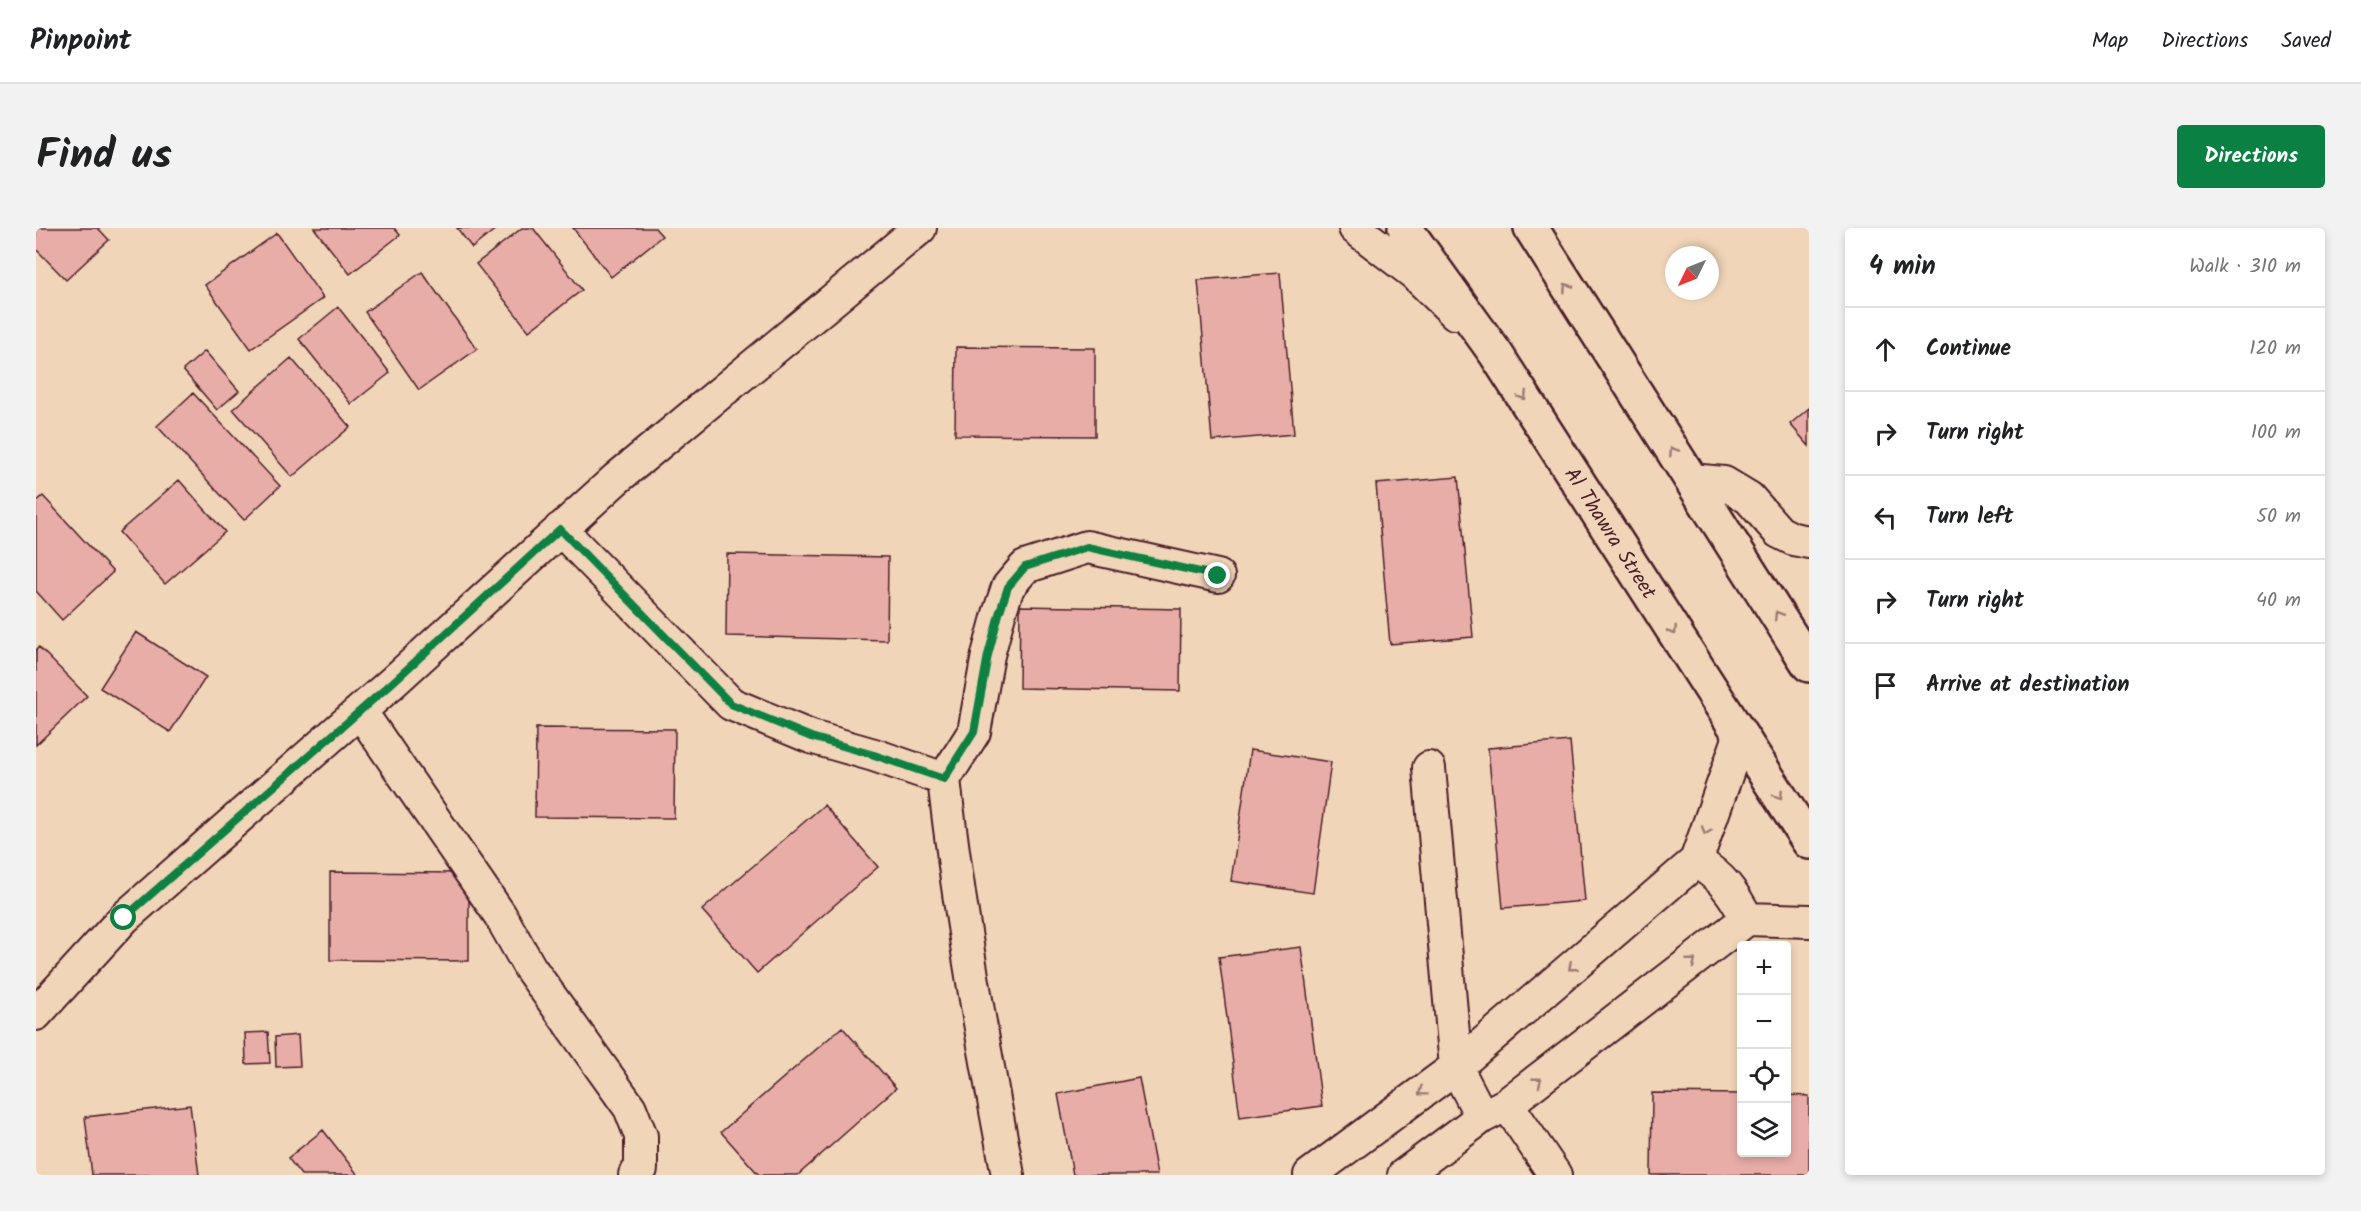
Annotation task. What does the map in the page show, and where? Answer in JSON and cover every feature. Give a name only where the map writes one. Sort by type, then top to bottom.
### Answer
[{"type":"main road","name":"Al Thawra Street","points":[[1405,228],[1496,354],[1809,842]]},
{"type":"main road","points":[[1532,228],[1809,664]]},
{"type":"street","points":[[36,1014],[124,918],[360,711],[616,479],[920,228]]},
{"type":"street","points":[[1355,228],[1415,274],[1496,354]]},
{"type":"street","points":[[1691,480],[1724,483],[1749,498],[1779,532],[1793,539],[1809,542]]},
{"type":"street","points":[[560,529],[731,704],[811,737],[874,755],[944,779]]},
{"type":"street","points":[[1008,1175],[974,996],[954,867],[944,779],[974,732],[988,655],[1008,587],[1025,567],[1087,547],[1218,576]]},
{"type":"street","points":[[360,711],[500,915],[531,968],[630,1108],[641,1136],[641,1169],[635,1175]]},
{"type":"street","points":[[1310,1175],[1456,1067],[1696,861],[1740,736]]},
{"type":"street","points":[[1429,768],[1456,1067],[1555,1175]]},
{"type":"street","points":[[1696,861],[1715,872],[1733,894],[1747,919]]},
{"type":"street","points":[[1404,1175],[1494,1111],[1747,919],[1809,921]]},
{"type":"building","points":[[36,228],[98,228],[109,240],[66,280],[36,249]]},
{"type":"building","points":[[314,228],[394,228],[400,235],[350,274]]},
{"type":"building","points":[[457,228],[497,228],[472,248]]},
{"type":"building","points":[[522,228],[533,228],[582,290],[529,331],[476,264]]},
{"type":"building","points":[[573,228],[655,228],[662,236],[611,277]]},
{"type":"building","points":[[277,233],[323,298],[251,349],[205,285]]},
{"type":"building","points":[[422,272],[477,349],[419,390],[365,312]]},
{"type":"building","points":[[1280,273],[1294,434],[1212,441],[1198,280]]},
{"type":"building","points":[[338,307],[390,373],[351,404],[299,339]]},
{"type":"building","points":[[956,347],[1095,348],[1095,436],[955,435]]},
{"type":"building","points":[[205,351],[239,391],[217,410],[183,370]]},
{"type":"building","points":[[291,358],[350,427],[292,477],[233,409]]},
{"type":"building","points":[[193,393],[280,486],[244,520],[157,426]]},
{"type":"building","points":[[1809,408],[1809,446],[1790,424]]},
{"type":"building","points":[[1458,477],[1473,637],[1390,644],[1376,484]]},
{"type":"building","points":[[179,480],[225,532],[165,584],[119,532]]},
{"type":"building","points":[[43,496],[113,572],[62,620],[36,591],[36,502]]},
{"type":"building","points":[[727,554],[888,557],[887,640],[726,636]]},
{"type":"building","points":[[1020,606],[1181,609],[1180,691],[1019,688]]},
{"type":"building","points":[[136,632],[206,677],[170,732],[100,688]]},
{"type":"building","points":[[39,647],[87,696],[36,745],[36,650]]},
{"type":"building","points":[[536,728],[675,729],[674,818],[535,817]]},
{"type":"building","points":[[1570,741],[1585,901],[1503,908],[1488,748]]},
{"type":"building","points":[[1250,750],[1331,762],[1313,893],[1231,881]]},
{"type":"building","points":[[824,805],[878,867],[757,973],[702,910]]},
{"type":"building","points":[[330,872],[469,873],[469,961],[330,960]]},
{"type":"building","points":[[1301,947],[1322,1106],[1240,1117],[1219,957]]},
{"type":"building","points":[[842,1027],[896,1088],[798,1175],[759,1175],[721,1132]]},
{"type":"building","points":[[268,1032],[270,1063],[246,1064],[245,1033]]},
{"type":"building","points":[[298,1035],[300,1066],[276,1067],[275,1037]]},
{"type":"building","points":[[1139,1078],[1157,1175],[1073,1175],[1058,1094]]},
{"type":"building","points":[[1652,1093],[1737,1094],[1737,1157],[1791,1157],[1791,1095],[1809,1096],[1809,1175],[1651,1175]]},
{"type":"building","points":[[190,1105],[199,1175],[92,1175],[85,1117]]},
{"type":"building","points":[[323,1130],[358,1175],[301,1175],[288,1158]]},
{"type":"route","points":[[124,918],[393,682],[560,529],[731,704],[811,737],[874,755],[944,779],[974,732],[988,655],[999,614],[1008,587],[1025,567],[1087,547],[1218,576]]}]
